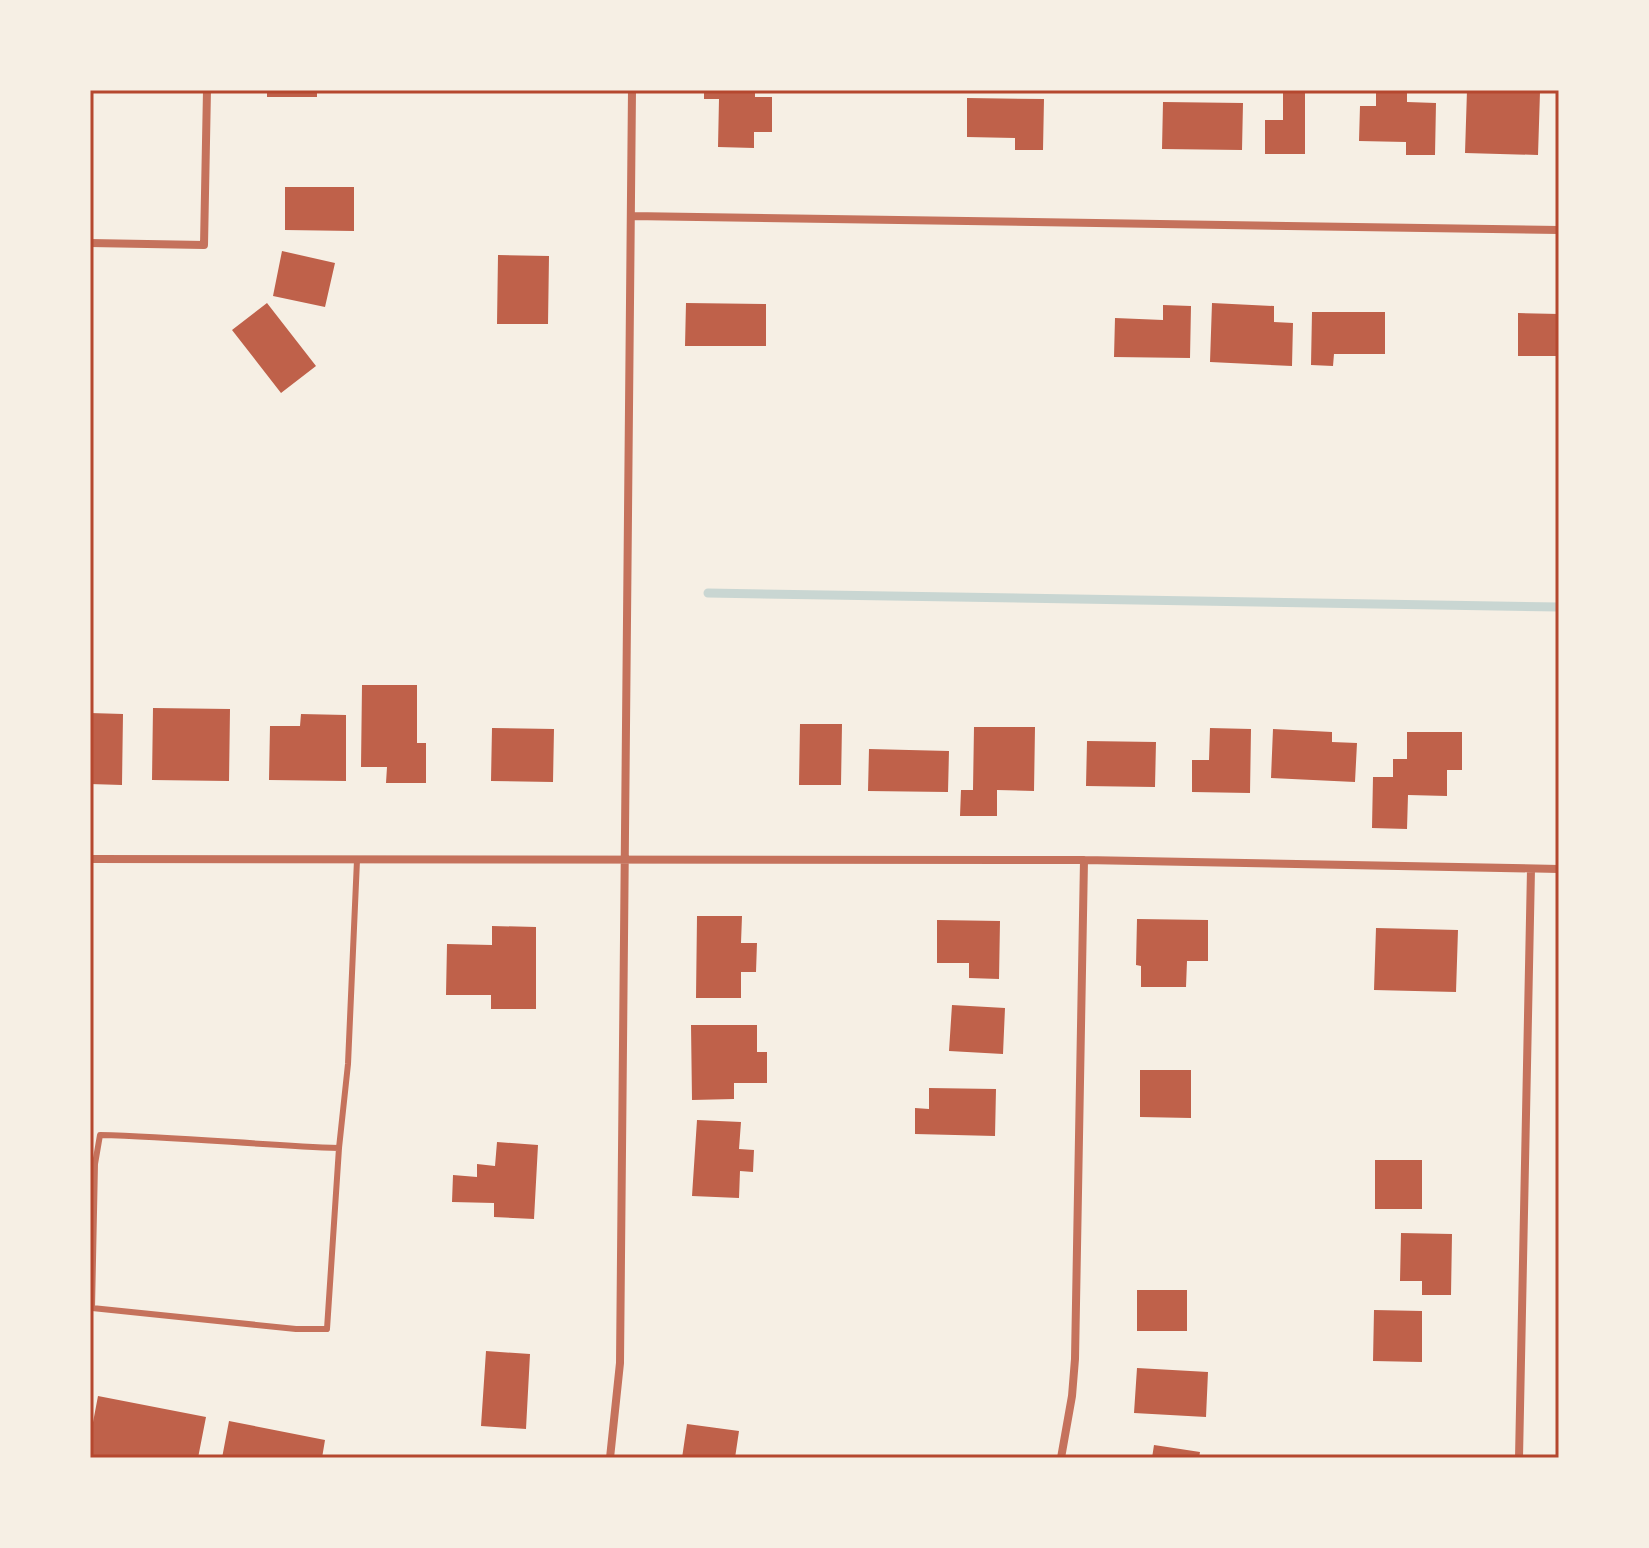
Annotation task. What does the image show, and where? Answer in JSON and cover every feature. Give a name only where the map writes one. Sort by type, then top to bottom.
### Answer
[{"type":"street","points":[[90,243],[204,245],[207,90]]},
{"type":"street","points":[[610,1458],[620,1363],[632,90]]},
{"type":"street","points":[[631,216],[1559,230]]},
{"type":"street","points":[[90,859],[1084,860],[1559,869]]},
{"type":"street","points":[[1061,1458],[1075,1359],[1084,860]]},
{"type":"street","points":[[1519,1458],[1531,869]]},
{"type":"lane","points":[[339,1148],[267,1147],[100,1135],[92,1164],[92,1308],[296,1329],[327,1329],[348,1064],[357,860]]},
{"type":"building","points":[[267,90],[317,90],[317,97],[267,97]]},
{"type":"building","points":[[704,90],[755,90],[755,97],[772,97],[772,132],[754,132],[754,148],[718,147],[719,99],[704,99]]},
{"type":"building","points":[[1283,90],[1305,90],[1305,154],[1265,154],[1265,120],[1283,120]]},
{"type":"building","points":[[1376,90],[1407,90],[1407,102],[1436,103],[1435,155],[1406,155],[1406,142],[1359,141],[1360,106],[1376,106]]},
{"type":"building","points":[[1467,90],[1540,92],[1538,155],[1465,153]]},
{"type":"building","points":[[967,98],[1044,99],[1043,150],[1015,150],[1015,138],[967,137]]},
{"type":"building","points":[[1163,102],[1243,103],[1242,150],[1162,149]]},
{"type":"building","points":[[285,187],[354,187],[354,231],[285,230]]},
{"type":"building","points":[[282,251],[335,263],[325,307],[273,296]]},
{"type":"building","points":[[498,255],[549,256],[548,324],[497,324]]},
{"type":"building","points":[[267,303],[316,366],[281,393],[232,330]]},
{"type":"building","points":[[686,303],[766,304],[766,346],[685,346]]},
{"type":"building","points":[[1212,303],[1274,306],[1274,322],[1293,323],[1292,366],[1210,362]]},
{"type":"building","points":[[1163,305],[1191,306],[1190,358],[1114,357],[1115,318],[1163,320]]},
{"type":"building","points":[[1312,312],[1385,312],[1385,354],[1334,354],[1333,366],[1311,365]]},
{"type":"building","points":[[1518,313],[1559,314],[1559,356],[1518,356]]},
{"type":"building","points":[[362,685],[417,685],[417,743],[426,743],[426,783],[386,783],[387,767],[361,767]]},
{"type":"building","points":[[153,708],[230,709],[229,781],[152,780]]},
{"type":"building","points":[[90,713],[123,714],[122,785],[90,784]]},
{"type":"building","points":[[301,714],[346,715],[346,781],[269,780],[270,726],[300,726]]},
{"type":"building","points":[[800,724],[842,724],[841,785],[799,785]]},
{"type":"building","points":[[974,727],[1035,727],[1034,791],[997,790],[997,816],[960,816],[961,790],[973,790]]},
{"type":"building","points":[[492,728],[554,729],[553,782],[491,781]]},
{"type":"building","points":[[1210,728],[1251,729],[1250,793],[1192,792],[1192,760],[1209,760]]},
{"type":"building","points":[[1273,729],[1332,732],[1332,742],[1357,743],[1355,782],[1271,778]]},
{"type":"building","points":[[1407,732],[1462,732],[1462,770],[1447,770],[1447,796],[1408,795],[1407,829],[1372,828],[1373,777],[1393,777],[1393,759],[1407,759]]},
{"type":"building","points":[[1087,741],[1156,742],[1155,787],[1086,786]]},
{"type":"building","points":[[869,749],[949,751],[948,792],[868,791]]},
{"type":"building","points":[[697,916],[742,916],[741,943],[757,943],[756,972],[741,972],[741,998],[696,998]]},
{"type":"building","points":[[1137,919],[1208,920],[1208,961],[1187,961],[1186,987],[1141,987],[1141,966],[1136,965]]},
{"type":"building","points":[[937,920],[1000,921],[999,979],[969,978],[969,963],[937,963]]},
{"type":"building","points":[[492,926],[536,927],[536,1009],[491,1009],[491,995],[446,995],[447,944],[492,945]]},
{"type":"building","points":[[1376,928],[1458,930],[1456,992],[1374,990]]},
{"type":"building","points":[[952,1005],[1005,1008],[1003,1054],[949,1051]]},
{"type":"building","points":[[691,1025],[757,1025],[757,1052],[767,1052],[767,1083],[734,1083],[734,1099],[692,1100]]},
{"type":"building","points":[[1140,1070],[1191,1070],[1191,1118],[1140,1117]]},
{"type":"building","points":[[929,1088],[996,1089],[995,1136],[915,1134],[915,1108],[929,1109]]},
{"type":"building","points":[[697,1120],[741,1122],[739,1149],[754,1150],[753,1172],[740,1171],[739,1198],[692,1196]]},
{"type":"building","points":[[497,1142],[538,1145],[534,1219],[494,1217],[494,1203],[452,1202],[453,1175],[477,1177],[477,1164],[495,1166]]},
{"type":"building","points":[[1375,1160],[1422,1160],[1422,1209],[1375,1209]]},
{"type":"building","points":[[1401,1233],[1452,1234],[1451,1295],[1422,1295],[1422,1281],[1400,1281]]},
{"type":"building","points":[[1137,1290],[1187,1290],[1187,1331],[1137,1331]]},
{"type":"building","points":[[1374,1310],[1422,1311],[1422,1362],[1373,1361]]},
{"type":"building","points":[[486,1351],[530,1354],[526,1429],[481,1426]]},
{"type":"building","points":[[1137,1368],[1208,1372],[1206,1417],[1134,1413]]},
{"type":"building","points":[[98,1396],[206,1417],[198,1458],[90,1458],[90,1438]]},
{"type":"building","points":[[229,1421],[325,1440],[322,1458],[222,1458]]},
{"type":"building","points":[[687,1424],[739,1431],[735,1458],[682,1458]]},
{"type":"building","points":[[1154,1445],[1200,1452],[1199,1458],[1152,1458]]},
{"type":"waterway","points":[[708,593],[1559,607]]}]
